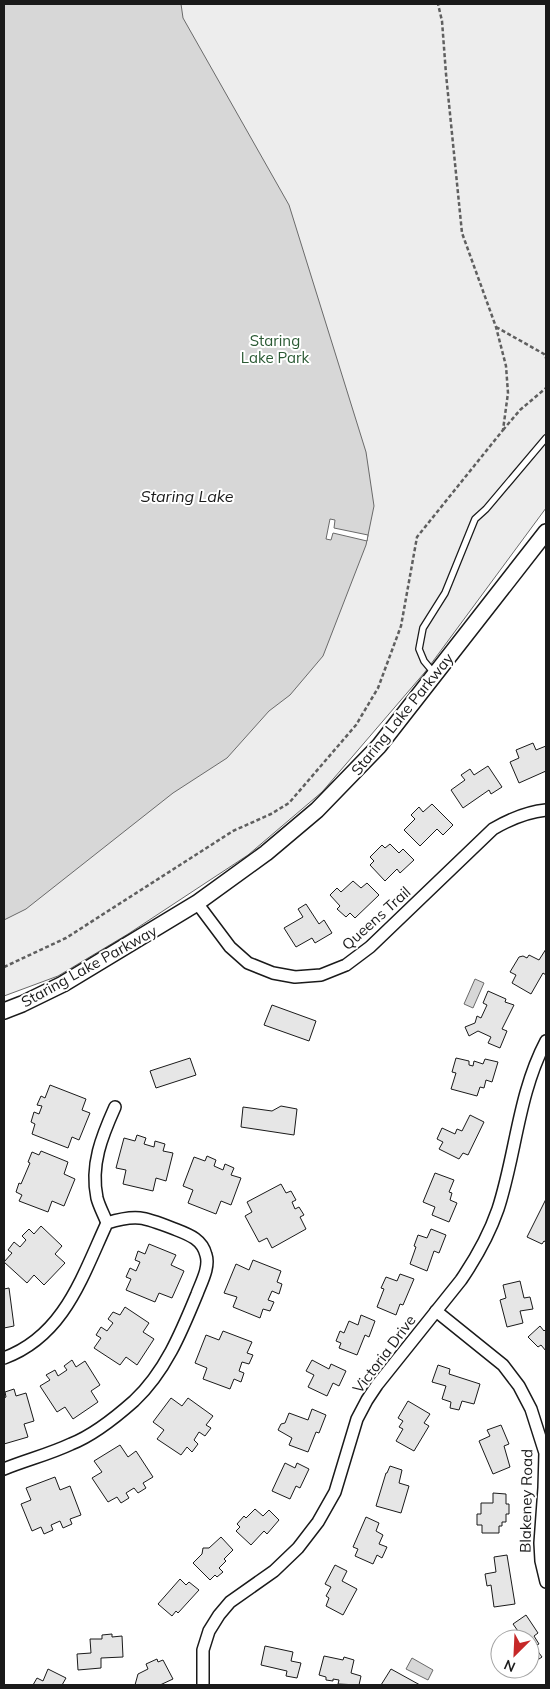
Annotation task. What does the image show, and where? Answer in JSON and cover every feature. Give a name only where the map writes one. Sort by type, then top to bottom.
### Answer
[{"type":"street","name":"Staring Lake Parkway","points":[[4,1011],[63,984],[198,903],[266,853],[317,810],[378,747],[546,532]]},
{"type":"street","name":"Queens Trail","points":[[198,903],[230,946],[248,962],[273,973],[295,978],[321,975],[346,965],[370,947],[493,829],[510,819],[546,810]]},
{"type":"street","name":"Victoria Drive","points":[[203,1685],[203,1650],[209,1631],[218,1615],[230,1602],[274,1571],[298,1548],[318,1522],[335,1492],[357,1419],[367,1400],[474,1262],[498,1210],[529,1081],[546,1041]]},
{"type":"street","points":[[4,1358],[30,1345],[52,1327],[68,1306],[107,1224],[97,1198],[96,1158],[102,1137],[115,1107]]},
{"type":"street","points":[[4,1469],[73,1444],[106,1424],[135,1400],[159,1372],[178,1341],[206,1272],[207,1256],[201,1244],[192,1236],[146,1218],[126,1218],[107,1224]]},
{"type":"street","name":"Blakeney Road","points":[[436,1311],[496,1359],[519,1386],[532,1409],[546,1453],[540,1543],[541,1561],[546,1582]]},
{"type":"lane","points":[[435,674],[424,661],[419,649],[423,628],[445,593],[475,519],[486,509],[546,438]]},
{"type":"path","points":[[438,4],[442,21],[462,233],[496,326],[506,366],[508,393],[503,430]]},
{"type":"path","points":[[496,326],[537,350],[546,358]]},
{"type":"path","points":[[4,966],[66,938],[233,830],[271,814],[288,804],[356,726],[378,688],[401,626],[417,537],[520,410],[546,388]]},
{"type":"shaded area","name":"Staring Lake Park","points":[[4,4],[546,4],[546,508],[425,672],[322,792],[248,855],[128,934],[58,976],[4,996]]},
{"type":"water","name":"Staring Lake","points":[[4,4],[181,4],[183,18],[289,205],[366,452],[374,506],[366,545],[323,656],[290,695],[269,711],[227,758],[173,793],[26,909],[4,920]]},
{"type":"water","points":[[475,979],[484,983],[473,1008],[464,1004]]},
{"type":"water","points":[[412,1658],[433,1670],[428,1680],[406,1669]]},
{"type":"pier","points":[[330,519],[335,520],[334,528],[368,535],[367,541],[333,533],[331,540],[326,539]]},
{"type":"building","points":[[533,743],[536,750],[546,746],[546,771],[519,783],[510,762],[519,758],[516,750]]},
{"type":"building","points":[[488,766],[502,787],[491,794],[489,790],[463,808],[451,790],[465,780],[461,775],[470,769],[474,775]]},
{"type":"building","points":[[432,804],[453,825],[443,835],[437,829],[420,846],[404,830],[415,819],[411,815],[419,807],[423,812]]},
{"type":"building","points":[[390,844],[399,853],[403,849],[414,860],[400,873],[397,869],[385,881],[370,865],[374,861],[370,857],[382,845],[385,848]]},
{"type":"building","points":[[353,881],[361,888],[367,883],[379,895],[355,918],[350,913],[346,917],[337,909],[340,906],[330,895],[337,888],[341,892]]},
{"type":"building","points":[[306,904],[319,924],[324,920],[332,933],[315,943],[312,938],[296,947],[284,928],[303,917],[298,909]]},
{"type":"building","points":[[546,949],[546,975],[543,973],[531,994],[512,983],[516,975],[510,972],[519,957],[527,958],[529,955],[539,960]]},
{"type":"building","points":[[488,991],[506,999],[505,1002],[514,1005],[502,1029],[507,1031],[500,1048],[488,1043],[491,1037],[478,1031],[469,1036],[465,1027],[475,1023],[477,1016],[481,1018],[487,1005],[483,1003]]},
{"type":"building","points":[[272,1005],[316,1021],[309,1041],[264,1025]]},
{"type":"building","points":[[190,1058],[196,1075],[156,1088],[150,1071]]},
{"type":"building","points":[[456,1058],[469,1061],[469,1065],[473,1066],[474,1061],[483,1064],[485,1059],[498,1062],[492,1082],[486,1080],[484,1088],[480,1087],[477,1096],[451,1089],[456,1073],[452,1072]]},
{"type":"building","points":[[50,1085],[86,1099],[82,1110],[90,1113],[79,1140],[72,1137],[68,1148],[32,1134],[35,1124],[31,1122],[34,1112],[39,1114],[42,1106],[37,1105],[41,1096],[45,1098]]},
{"type":"building","points":[[281,1106],[297,1109],[294,1135],[241,1127],[243,1107],[272,1111]]},
{"type":"building","points":[[470,1115],[484,1122],[468,1155],[463,1153],[459,1159],[439,1149],[443,1142],[437,1139],[442,1128],[455,1134],[457,1129],[462,1131]]},
{"type":"building","points":[[137,1135],[146,1138],[144,1144],[154,1147],[155,1141],[165,1144],[163,1151],[173,1153],[166,1181],[156,1178],[153,1191],[123,1184],[126,1170],[116,1168],[124,1138],[135,1141]]},
{"type":"building","points":[[41,1151],[68,1162],[64,1174],[75,1179],[64,1206],[52,1201],[48,1212],[19,1201],[22,1195],[16,1192],[30,1163],[28,1162],[32,1152],[39,1155]]},
{"type":"building","points":[[207,1156],[216,1160],[214,1166],[223,1170],[225,1164],[234,1168],[231,1175],[241,1178],[231,1205],[221,1201],[216,1214],[188,1203],[193,1190],[183,1186],[194,1157],[205,1161]]},
{"type":"building","points":[[435,1173],[454,1180],[449,1192],[452,1193],[450,1200],[457,1203],[449,1222],[432,1215],[435,1207],[423,1202]]},
{"type":"building","points":[[281,1184],[286,1193],[291,1191],[296,1200],[292,1202],[295,1209],[299,1207],[304,1215],[300,1217],[306,1229],[272,1248],[267,1238],[259,1242],[245,1216],[252,1212],[247,1202]]},
{"type":"building","points":[[546,1199],[546,1242],[544,1241],[542,1244],[527,1237]]},
{"type":"building","points":[[41,1226],[62,1246],[55,1254],[65,1263],[44,1285],[34,1275],[27,1283],[4,1262],[12,1253],[8,1250],[14,1242],[20,1247],[26,1240],[22,1236],[29,1229],[34,1234]]},
{"type":"building","points":[[431,1229],[446,1235],[439,1253],[434,1251],[427,1271],[410,1264],[418,1235],[427,1238]]},
{"type":"building","points":[[149,1244],[176,1255],[171,1265],[184,1271],[172,1298],[159,1293],[155,1302],[126,1290],[131,1279],[126,1277],[130,1268],[136,1271],[140,1262],[135,1260],[138,1251],[145,1254]]},
{"type":"building","points":[[253,1260],[281,1271],[277,1282],[282,1284],[279,1294],[272,1291],[268,1300],[274,1302],[270,1311],[263,1309],[260,1318],[233,1307],[237,1297],[224,1293],[236,1264],[249,1270]]},
{"type":"building","points":[[400,1274],[414,1279],[403,1305],[400,1304],[396,1315],[377,1307],[384,1289],[381,1288],[386,1277],[397,1281]]},
{"type":"building","points":[[520,1281],[524,1298],[530,1297],[533,1309],[520,1311],[523,1323],[507,1327],[500,1300],[506,1298],[503,1285]]},
{"type":"building","points":[[9,1288],[14,1326],[4,1328],[4,1289]]},
{"type":"building","points":[[125,1307],[149,1323],[143,1332],[154,1339],[137,1365],[126,1357],[120,1365],[94,1348],[101,1338],[96,1335],[101,1327],[107,1331],[113,1323],[108,1319],[113,1312],[120,1315]]},
{"type":"building","points":[[361,1315],[375,1321],[369,1337],[365,1335],[357,1355],[339,1348],[341,1343],[336,1341],[340,1331],[344,1333],[349,1321],[358,1325]]},
{"type":"building","points":[[540,1326],[544,1331],[546,1329],[546,1351],[541,1345],[538,1347],[528,1337]]},
{"type":"building","points":[[223,1331],[252,1342],[247,1353],[253,1355],[249,1364],[242,1362],[239,1371],[244,1373],[241,1382],[234,1379],[230,1389],[203,1379],[207,1368],[195,1363],[206,1335],[219,1340]]},
{"type":"building","points":[[72,1360],[76,1367],[85,1361],[100,1385],[91,1391],[98,1402],[73,1419],[65,1407],[57,1412],[40,1386],[50,1380],[46,1375],[55,1370],[58,1376],[67,1370],[64,1366]]},
{"type":"building","points":[[312,1360],[329,1369],[331,1364],[346,1371],[339,1386],[333,1383],[327,1396],[308,1387],[314,1375],[306,1371]]},
{"type":"building","points":[[438,1365],[450,1369],[449,1374],[480,1384],[474,1404],[462,1401],[459,1410],[450,1408],[451,1402],[442,1399],[446,1386],[432,1382]]},
{"type":"building","points":[[14,1389],[16,1396],[26,1393],[34,1421],[24,1424],[28,1437],[4,1444],[5,1392]]},
{"type":"building","points":[[171,1398],[182,1406],[188,1398],[213,1416],[206,1425],[211,1428],[205,1436],[199,1432],[194,1440],[198,1444],[192,1452],[187,1447],[181,1455],[157,1439],[164,1430],[153,1422]]},
{"type":"building","points":[[408,1401],[430,1414],[424,1423],[429,1426],[414,1451],[396,1441],[403,1429],[399,1427],[403,1421],[398,1418]]},
{"type":"building","points":[[312,1409],[326,1415],[319,1433],[316,1432],[308,1452],[289,1445],[292,1438],[278,1430],[281,1424],[285,1423],[289,1413],[308,1420]]},
{"type":"building","points":[[501,1425],[509,1444],[504,1446],[510,1467],[493,1474],[479,1441],[490,1436],[487,1430]]},
{"type":"building","points":[[120,1445],[128,1457],[136,1451],[153,1477],[143,1483],[146,1488],[138,1493],[134,1488],[126,1493],[129,1498],[121,1503],[117,1497],[108,1502],[92,1478],[102,1472],[94,1461]]},
{"type":"building","points":[[285,1463],[295,1468],[297,1463],[309,1469],[300,1488],[296,1486],[290,1499],[272,1491]]},
{"type":"building","points":[[390,1466],[402,1470],[399,1483],[409,1486],[401,1513],[376,1506]]},
{"type":"building","points":[[55,1477],[60,1490],[70,1486],[81,1515],[70,1519],[72,1524],[63,1528],[60,1521],[51,1525],[53,1530],[44,1534],[41,1527],[32,1531],[21,1504],[31,1500],[26,1488]]},
{"type":"building","points":[[493,1493],[506,1494],[509,1514],[506,1514],[506,1522],[502,1522],[502,1526],[499,1526],[499,1533],[482,1533],[482,1525],[477,1525],[477,1514],[481,1514],[481,1503],[493,1503]]},
{"type":"building","points":[[255,1509],[263,1516],[269,1510],[279,1520],[267,1534],[264,1531],[251,1545],[236,1531],[240,1527],[237,1524],[244,1516],[246,1518]]},
{"type":"building","points":[[366,1517],[379,1523],[376,1531],[383,1535],[379,1544],[387,1547],[382,1558],[377,1555],[373,1564],[355,1556],[358,1549],[353,1547]]},
{"type":"building","points":[[221,1537],[233,1550],[224,1559],[226,1561],[219,1568],[223,1572],[217,1577],[215,1575],[210,1580],[193,1563],[202,1554],[203,1548],[209,1548]]},
{"type":"building","points":[[507,1555],[515,1604],[494,1607],[491,1585],[487,1586],[485,1574],[496,1572],[494,1557]]},
{"type":"building","points":[[335,1565],[347,1571],[342,1581],[357,1589],[343,1615],[326,1606],[329,1598],[326,1596],[331,1587],[325,1584]]},
{"type":"building","points":[[180,1579],[186,1585],[189,1582],[199,1590],[178,1613],[176,1611],[172,1616],[158,1604]]},
{"type":"building","points":[[526,1615],[535,1629],[516,1629],[513,1624]]},
{"type":"building","points":[[112,1634],[112,1637],[122,1636],[123,1657],[101,1658],[101,1668],[78,1670],[77,1654],[91,1653],[90,1639],[102,1639],[102,1635]]},
{"type":"building","points":[[265,1646],[293,1652],[291,1661],[301,1663],[297,1678],[286,1676],[287,1671],[261,1665]]},
{"type":"building","points":[[324,1656],[343,1660],[344,1657],[354,1660],[351,1673],[361,1676],[359,1685],[338,1684],[339,1680],[326,1680],[326,1677],[319,1675]]},
{"type":"building","points":[[157,1659],[158,1662],[163,1660],[173,1679],[160,1685],[135,1685],[138,1674],[148,1669],[146,1664]]},
{"type":"building","points":[[48,1669],[66,1678],[62,1685],[33,1685],[37,1678],[43,1681]]},
{"type":"building","points":[[391,1669],[420,1685],[381,1685]]}]
